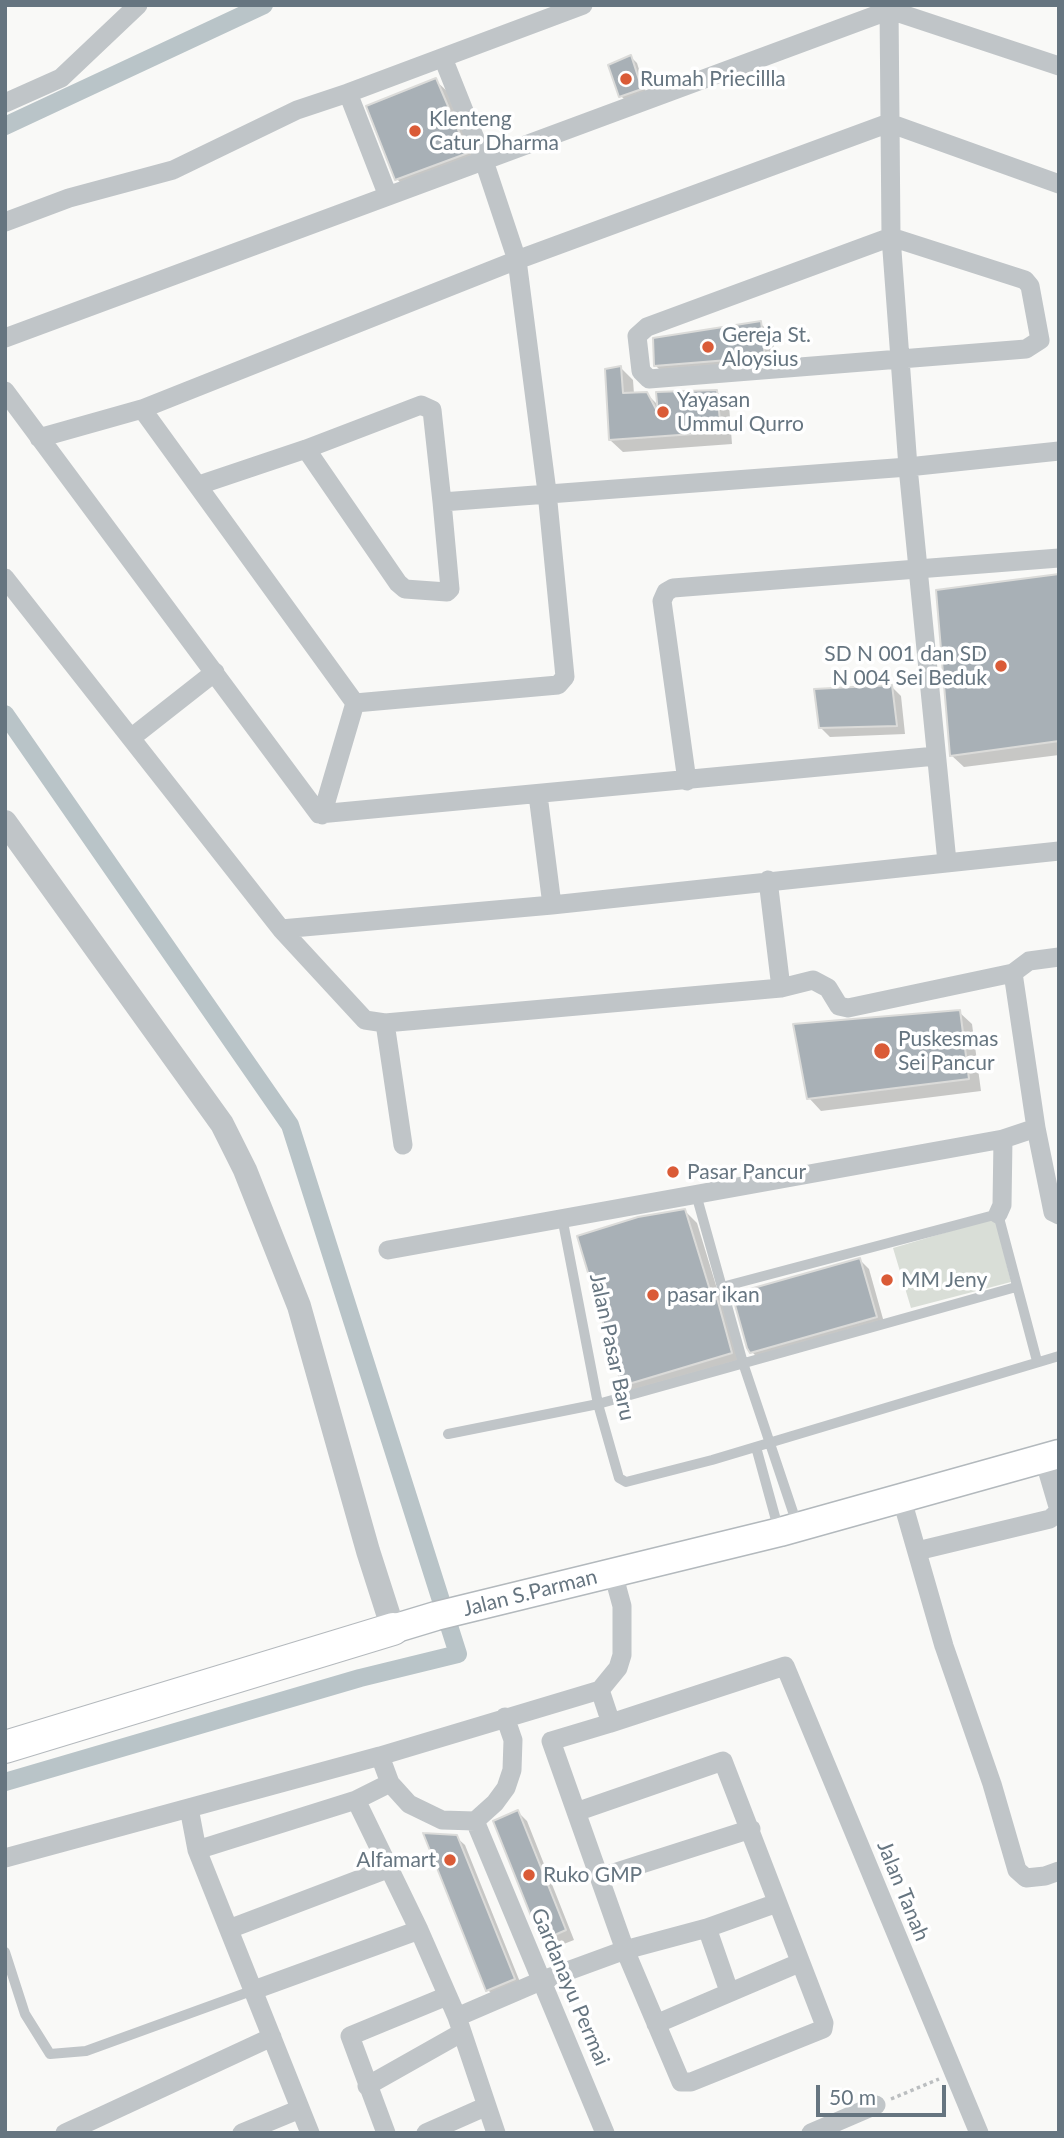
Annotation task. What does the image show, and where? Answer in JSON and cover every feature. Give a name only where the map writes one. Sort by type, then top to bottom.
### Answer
[{"type":"main road","name":"Jalan S.Parman","points":[[5,1747],[436,1616],[789,1530],[1051,1457]]},
{"type":"street","points":[[5,103],[61,78],[138,5]]},
{"type":"street","points":[[5,222],[69,198],[173,170],[298,110],[583,5]]},
{"type":"street","points":[[889,8],[891,237],[908,467],[947,862]]},
{"type":"street","points":[[5,338],[889,8],[1059,66]]},
{"type":"street","points":[[355,703],[562,683],[565,677],[547,492],[517,260],[484,161],[443,58]]},
{"type":"street","points":[[348,93],[388,196]]},
{"type":"street","points":[[39,438],[142,409],[517,260],[889,123],[1059,184]]},
{"type":"street","points":[[891,237],[1025,280],[1030,286],[1040,340],[1026,349],[901,359],[649,379],[641,371],[637,336],[647,327],[891,237]]},
{"type":"street","points":[[5,391],[322,815]]},
{"type":"street","points":[[199,485],[306,449],[421,405],[427,407],[432,410],[442,502],[450,589],[447,593],[405,589],[398,583],[306,449]]},
{"type":"street","points":[[142,409],[355,703]]},
{"type":"street","points":[[442,502],[547,492],[908,467],[1059,451]]},
{"type":"street","points":[[687,781],[662,601],[666,592],[673,588],[1059,558]]},
{"type":"street","points":[[5,578],[281,929],[365,1020],[385,1023],[781,988],[813,980],[828,988],[839,1006],[848,1008],[1013,973],[1029,961],[1059,957]]},
{"type":"street","points":[[131,738],[215,673]]},
{"type":"street","points":[[322,815],[355,703]]},
{"type":"street","points":[[322,815],[936,757]]},
{"type":"street","points":[[538,795],[552,905]]},
{"type":"street","points":[[5,821],[222,1124],[246,1170],[299,1306],[368,1551],[393,1629]]},
{"type":"street","points":[[281,929],[552,905],[1059,851]]},
{"type":"street","points":[[768,880],[781,988]]},
{"type":"street","points":[[1013,973],[1036,1128],[1053,1212],[1059,1215]]},
{"type":"street","points":[[385,1023],[402,1145]]},
{"type":"street","points":[[388,1250],[1003,1139],[1036,1128]]},
{"type":"street","points":[[998,1214],[1002,1205],[1003,1139]]},
{"type":"street","points":[[917,1551],[1050,1518],[1059,1511],[1051,1457]]},
{"type":"street","points":[[902,1500],[944,1646],[992,1783],[1017,1870],[1026,1878],[1059,1871]]},
{"type":"street","points":[[5,1858],[380,1756],[600,1690],[614,1674],[622,1655],[622,1606],[613,1573]]},
{"type":"street","name":"Jalan Tanah","points":[[611,1723],[785,1666],[979,2133]]},
{"type":"street","points":[[576,1812],[723,1761],[824,2023],[819,2032],[685,2084],[681,2082],[625,1950],[601,1877],[576,1812],[551,1741],[611,1723],[600,1690]]},
{"type":"street","points":[[380,1756],[390,1783],[409,1804],[425,1814],[458,1822],[475,1821],[495,1803],[506,1788],[512,1770],[513,1740],[505,1717]]},
{"type":"street","points":[[197,1850],[356,1800],[390,1783]]},
{"type":"street","points":[[356,1800],[387,1869],[419,1930],[447,1996],[496,2133]]},
{"type":"street","points":[[189,1808],[197,1850],[310,2133]]},
{"type":"street","name":"Gardanayu Permai","points":[[475,1821],[605,2133]]},
{"type":"street","points":[[601,1877],[751,1829]]},
{"type":"street","points":[[229,1929],[387,1869]]},
{"type":"street","points":[[367,2086],[459,2025],[543,1980],[625,1950],[707,1928],[776,1903]]},
{"type":"street","points":[[707,1928],[729,1992]]},
{"type":"street","points":[[254,1990],[419,1930]]},
{"type":"street","points":[[656,2024],[799,1963]]},
{"type":"street","points":[[386,2133],[350,2036],[447,1996]]},
{"type":"street","points":[[65,2133],[272,2038]]},
{"type":"street","points":[[811,2133],[876,2105]]},
{"type":"street","points":[[426,2133],[487,2106]]},
{"type":"street","points":[[242,2133],[300,2109]]},
{"type":"lane","points":[[696,1193],[743,1363],[770,1443],[789,1530]]},
{"type":"lane","points":[[722,1287],[998,1214],[1037,1362]]},
{"type":"lane","name":"Jalan Pasar Baru","points":[[562,1217],[598,1404],[619,1478],[626,1482],[756,1447]]},
{"type":"lane","points":[[448,1434],[598,1404],[1016,1287]]},
{"type":"lane","points":[[789,1530],[756,1447],[1059,1356]]},
{"type":"lane","points":[[5,1952],[25,2014],[50,2054],[86,2051],[254,1990]]},
{"type":"path","points":[[876,2105],[952,2073]]},
{"type":"shaded area","points":[[995,1218],[1011,1282],[911,1308],[893,1248]]},
{"type":"building","name":"Rumah Priecillla","points":[[631,55],[642,89],[619,97],[608,65]]},
{"type":"building","name":"Klenteng Catur Dharma","points":[[436,78],[468,153],[395,180],[366,106]]},
{"type":"building","name":"Gereja St. Aloysius","points":[[761,321],[765,357],[654,366],[653,338]]},
{"type":"building","name":"Yayasan Ummul Qurro","points":[[621,366],[623,393],[647,392],[658,413],[656,392],[717,390],[721,432],[609,440],[605,369]]},
{"type":"building","name":"SD N 001 dan SD N 004 Sei Beduk","points":[[1059,574],[1059,741],[950,756],[936,590]]},
{"type":"building","points":[[892,685],[897,726],[819,728],[814,689]]},
{"type":"building","name":"Puskesmas Sei Pancur","points":[[960,1010],[969,1079],[807,1099],[793,1024]]},
{"type":"building","name":"pasar ikan","points":[[685,1209],[713,1300],[717,1298],[732,1353],[622,1386],[577,1236],[638,1217]]},
{"type":"building","points":[[860,1258],[877,1317],[750,1353],[732,1294]]},
{"type":"building","name":"Ruko GMP","points":[[518,1810],[566,1930],[541,1941],[493,1821]]},
{"type":"building","points":[[423,1833],[457,1835],[515,1979],[486,1991]]},
{"type":"waterway","points":[[5,126],[264,5]]},
{"type":"waterway","points":[[5,714],[290,1125],[458,1654],[360,1678],[5,1782]]},
{"type":"place","name":"Rumah Priecillla","points":[[626,79]]},
{"type":"place","name":"Klenteng Catur Dharma","points":[[415,131]]},
{"type":"place","name":"Gereja St. Aloysius","points":[[708,347]]},
{"type":"place","name":"Yayasan Ummul Qurro","points":[[663,412]]},
{"type":"place","name":"SD N 001 dan SD N 004 Sei Beduk","points":[[1001,666]]},
{"type":"place","name":"Puskesmas Sei Pancur","points":[[882,1051]]},
{"type":"place","name":"Pasar Pancur","points":[[673,1172]]},
{"type":"place","name":"MM Jeny","points":[[887,1280]]},
{"type":"place","name":"pasar ikan","points":[[653,1295]]},
{"type":"place","name":"Alfamart","points":[[450,1860]]},
{"type":"place","name":"Ruko GMP","points":[[529,1875]]}]
